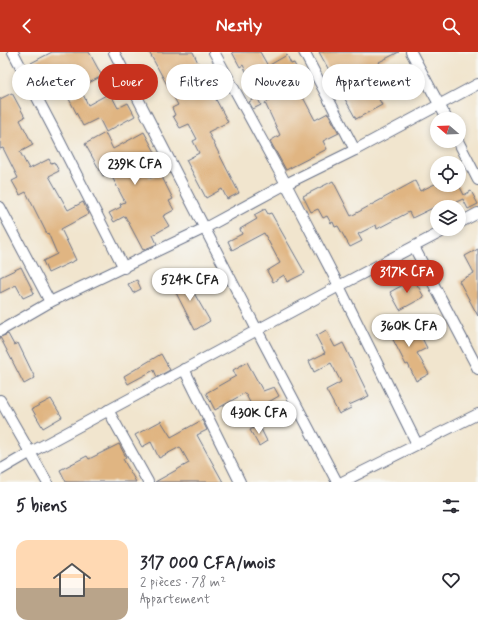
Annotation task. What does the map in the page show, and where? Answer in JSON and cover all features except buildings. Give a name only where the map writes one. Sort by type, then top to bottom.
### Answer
[{"type":"street","points":[[13,52],[124,268]]},
{"type":"street","points":[[114,52],[337,482]]},
{"type":"street","points":[[214,52],[286,184],[339,286],[417,444]]},
{"type":"street","points":[[304,52],[355,150]]},
{"type":"street","points":[[411,52],[443,112]]},
{"type":"street","points":[[0,331],[50,302],[205,228],[478,84]]},
{"type":"street","points":[[462,148],[478,180]]},
{"type":"street","points":[[0,207],[50,302]]},
{"type":"street","points":[[466,219],[478,213]]},
{"type":"street","points":[[0,470],[30,452],[434,236]]},
{"type":"street","points":[[414,247],[478,368]]},
{"type":"street","points":[[184,369],[240,482]]},
{"type":"street","points":[[0,400],[47,482]]},
{"type":"street","points":[[108,410],[148,482]]},
{"type":"street","points":[[342,482],[478,414]]}]
